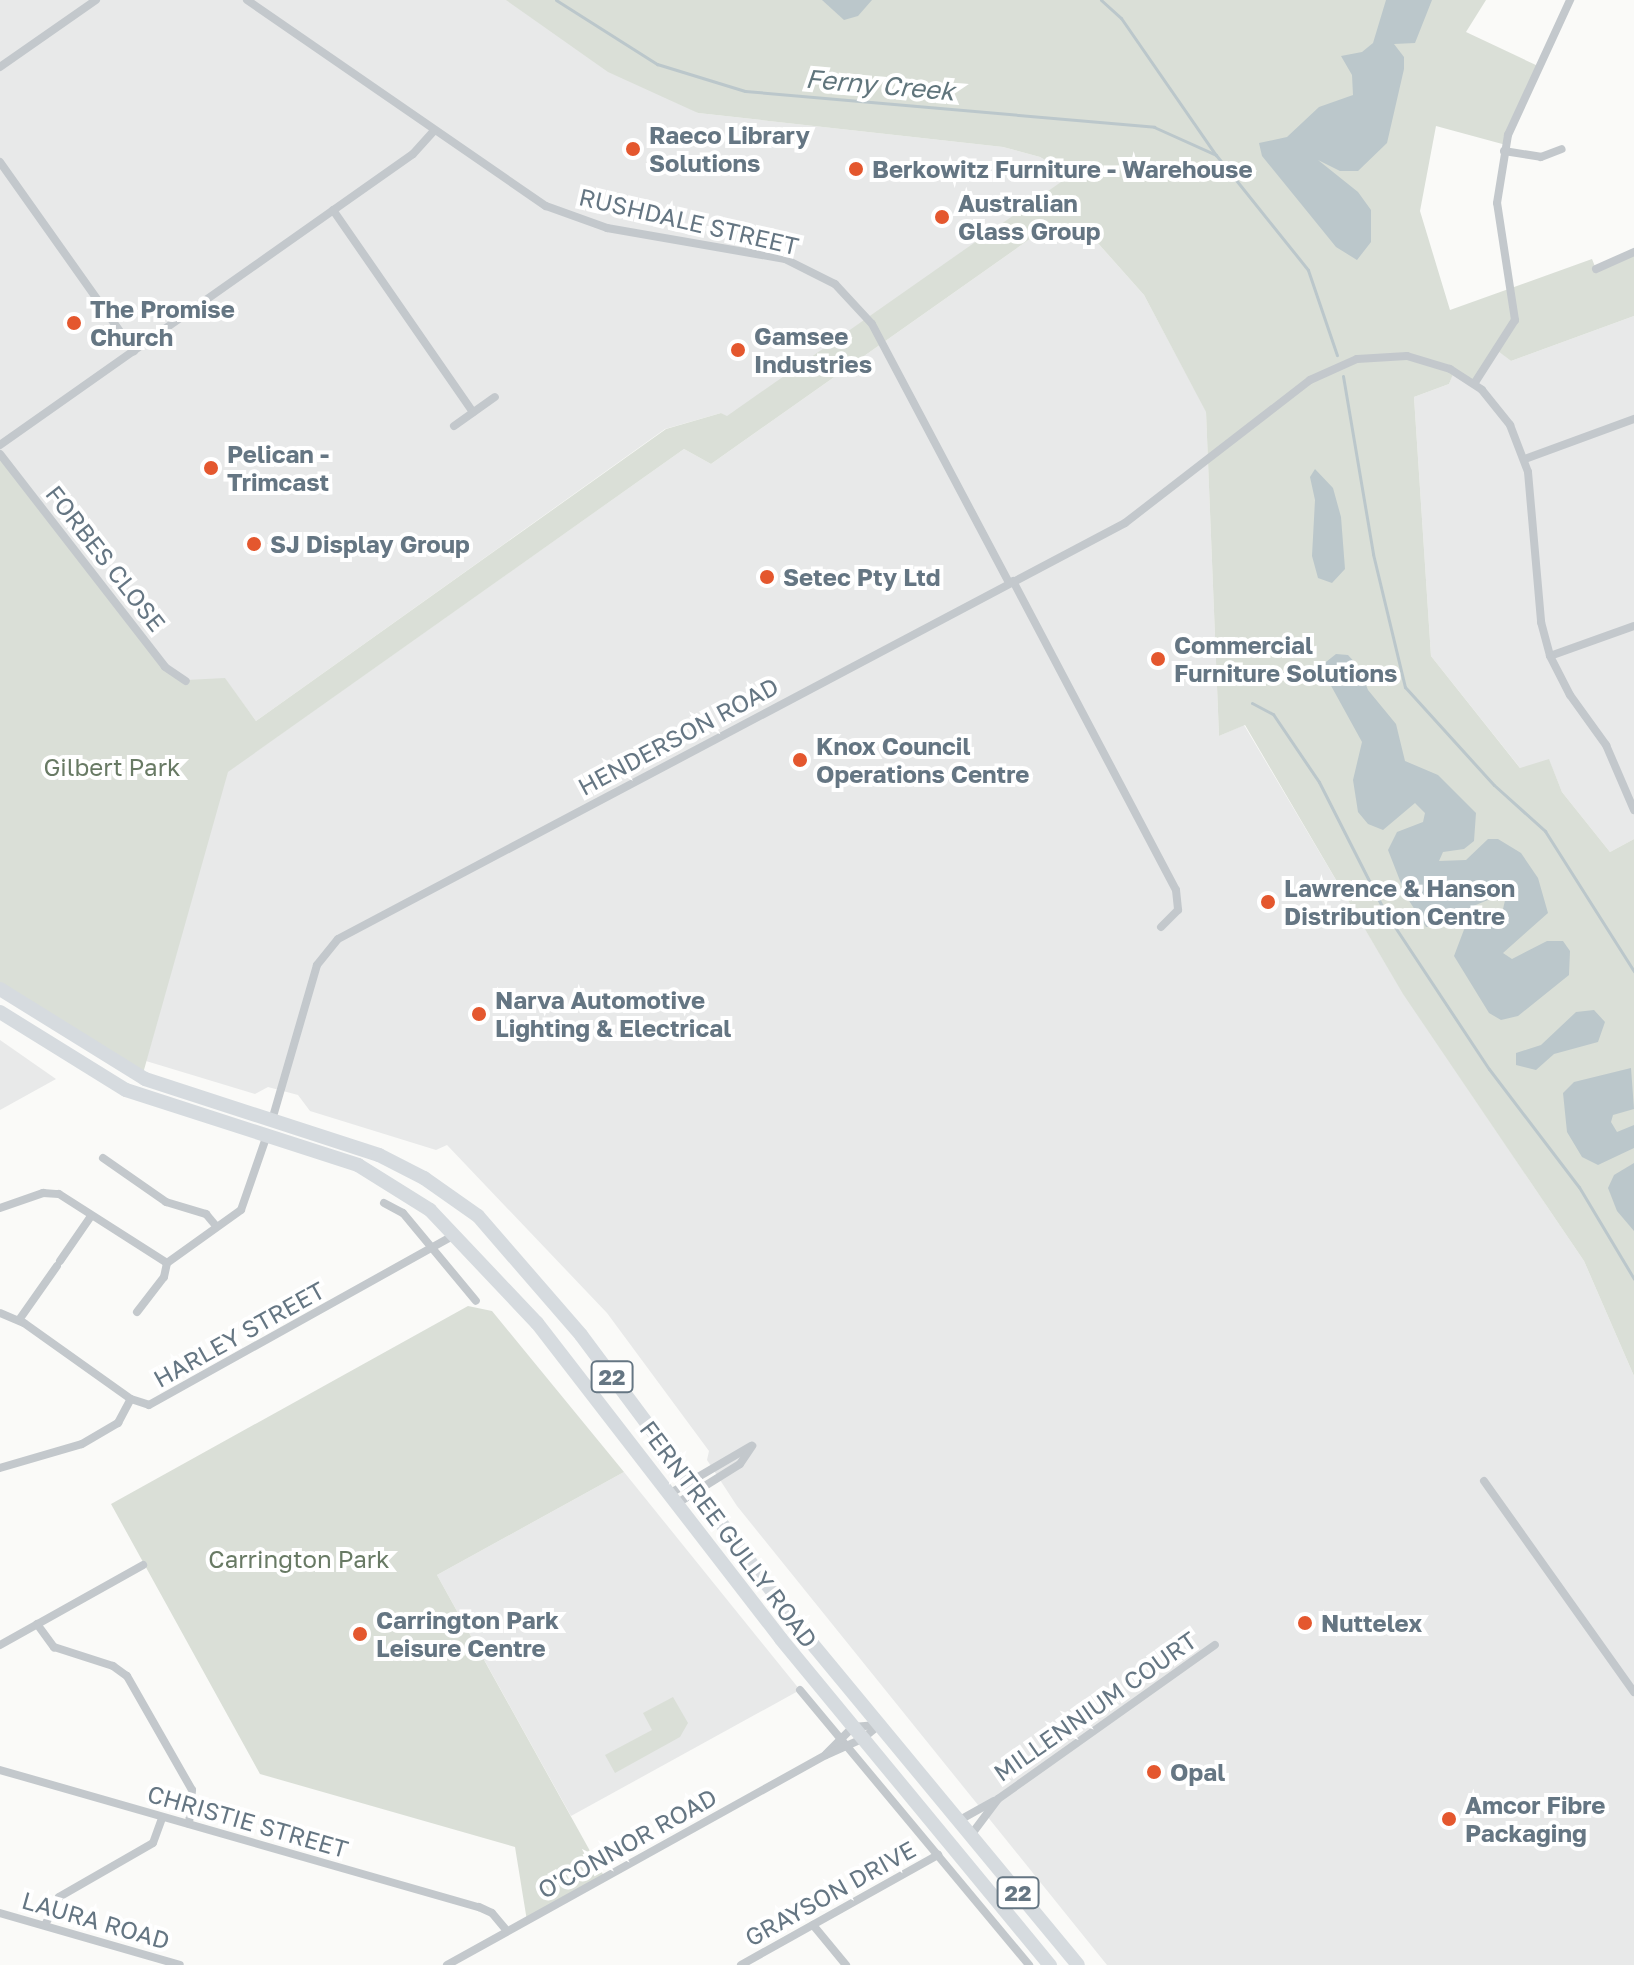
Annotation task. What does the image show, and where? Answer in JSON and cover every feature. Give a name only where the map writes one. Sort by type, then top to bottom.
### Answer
[{"type":"main road","name":"FERNTREE GULLY ROAD","points":[[0,989],[145,1079],[379,1155],[424,1178],[478,1216],[581,1335],[692,1487],[879,1725],[1078,1965]]},
{"type":"main road","name":"FERNTREE GULLY ROAD","points":[[0,1012],[126,1090],[187,1114],[267,1135],[380,1176],[456,1234],[537,1323],[862,1739],[1050,1965]]},
{"type":"main road","points":[[267,1135],[272,1120]]},
{"type":"main road","points":[[456,1234],[478,1216]]},
{"type":"main road","points":[[958,1821],[957,1835],[968,1866]]},
{"type":"street","points":[[0,67],[96,0]]},
{"type":"street","name":"RUSHDALE STREET","points":[[247,0],[513,187],[572,217],[785,259],[835,284],[872,324],[1176,890],[1178,910],[1161,927]]},
{"type":"street","points":[[1570,0],[1504,151],[1498,217],[1515,320],[1474,384],[1510,425],[1525,459],[1541,622],[1550,656],[1570,695],[1606,745],[1634,810]]},
{"type":"street","points":[[0,445],[416,151],[434,131]]},
{"type":"street","points":[[1504,151],[1541,157],[1562,149]]},
{"type":"street","points":[[0,162],[134,351]]},
{"type":"street","points":[[333,210],[473,412]]},
{"type":"street","points":[[1596,269],[1634,252]]},
{"type":"street","name":"HENDERSON ROAD","points":[[272,1120],[317,965],[338,939],[1134,517],[1324,371],[1389,355],[1424,359],[1474,384]]},
{"type":"street","points":[[454,426],[495,397]]},
{"type":"street","points":[[1525,459],[1634,419]]},
{"type":"street","name":"FORBES CLOSE","points":[[0,454],[165,667],[186,681]]},
{"type":"street","points":[[1550,656],[1634,626]]},
{"type":"street","points":[[137,1312],[164,1277],[167,1263],[244,1206],[267,1135]]},
{"type":"street","points":[[103,1158],[166,1202],[206,1214],[216,1226]]},
{"type":"street","points":[[0,1208],[53,1192],[167,1263]]},
{"type":"street","points":[[384,1203],[403,1213],[476,1301]]},
{"type":"street","points":[[19,1320],[91,1216]]},
{"type":"street","name":"HARLEY STREET","points":[[0,1468],[82,1444],[115,1426],[131,1399],[149,1405],[160,1401],[434,1250],[456,1234]]},
{"type":"street","points":[[0,1313],[19,1320],[131,1399]]},
{"type":"street","points":[[672,1499],[752,1446],[740,1464],[692,1487]]},
{"type":"street","points":[[1484,1481],[1634,1692]]},
{"type":"street","points":[[0,1645],[143,1565]]},
{"type":"street","points":[[37,1624],[54,1647],[107,1663],[127,1676],[193,1794],[189,1824]]},
{"type":"street","name":"MILLENNIUM COURT","points":[[958,1821],[998,1799],[1215,1645]]},
{"type":"street","points":[[800,1690],[1029,1965]]},
{"type":"street","points":[[853,1727],[879,1725]]},
{"type":"street","name":"O'CONNOR ROAD","points":[[447,1965],[826,1755],[862,1739],[879,1725]]},
{"type":"street","name":"O'CONNOR ROAD","points":[[826,1755],[839,1738],[853,1727]]},
{"type":"street","name":"CHRISTIE STREET","points":[[0,1770],[486,1910],[503,1934]]},
{"type":"street","name":"MILLENNIUM COURT","points":[[971,1836],[998,1799]]},
{"type":"street","points":[[45,1925],[56,1899],[153,1843],[162,1818]]},
{"type":"street","name":"GRAYSON DRIVE","points":[[741,1965],[938,1855]]},
{"type":"street","name":"LAURA ROAD","points":[[0,1913],[180,1965]]},
{"type":"street","points":[[813,1925],[846,1965]]},
{"type":"shaded area","points":[[0,0],[507,0],[698,113],[1003,147],[1040,157],[1072,175],[727,417],[721,413],[665,429],[256,721],[225,679],[186,681],[165,667],[0,454]]},
{"type":"shaded area","points":[[822,0],[872,0],[858,16],[844,20]]},
{"type":"shaded area","points":[[1386,0],[1432,0],[1415,43],[1394,44],[1404,57],[1404,69],[1387,143],[1358,171],[1340,171],[1318,160],[1358,192],[1371,210],[1371,242],[1357,260],[1336,247],[1262,156],[1259,143],[1287,137],[1319,107],[1353,95],[1352,75],[1341,56],[1362,52],[1373,43]]},
{"type":"shaded area","points":[[1047,227],[1088,232],[1144,295],[1206,411],[1219,736],[1244,725],[1403,993],[1584,1261],[1634,1376],[1634,1965],[1107,1965],[737,1506],[707,1460],[709,1451],[607,1313],[447,1145],[436,1150],[310,1111],[298,1095],[268,1087],[255,1094],[146,1061],[227,772],[684,449],[711,464]]},
{"type":"shaded area","points":[[1634,316],[1634,839],[1610,852],[1562,792],[1549,760],[1521,769],[1431,656],[1414,397],[1449,384],[1454,371],[1499,351],[1511,361]]},
{"type":"shaded area","points":[[1315,469],[1333,488],[1341,517],[1345,569],[1332,583],[1318,578],[1312,556],[1315,500],[1310,477]]},
{"type":"shaded area","points":[[1336,654],[1348,655],[1359,667],[1368,690],[1396,724],[1405,761],[1438,775],[1476,813],[1474,841],[1464,849],[1443,852],[1439,861],[1466,860],[1488,839],[1498,839],[1521,853],[1538,878],[1548,913],[1503,953],[1512,959],[1547,941],[1563,941],[1570,951],[1569,975],[1518,1016],[1501,1020],[1489,1013],[1454,956],[1465,927],[1503,909],[1507,892],[1471,907],[1447,926],[1426,927],[1406,896],[1388,850],[1397,832],[1423,822],[1425,813],[1415,803],[1383,830],[1368,824],[1358,812],[1353,780],[1362,742],[1324,673],[1326,662]]},
{"type":"shaded area","points":[[1594,1010],[1605,1022],[1598,1042],[1554,1054],[1536,1070],[1516,1065],[1516,1053],[1541,1045],[1576,1012]]},
{"type":"shaded area","points":[[0,1040],[56,1079],[0,1110]]},
{"type":"shaded area","points":[[1631,1068],[1634,1109],[1613,1115],[1611,1122],[1617,1132],[1634,1125],[1634,1148],[1598,1165],[1582,1157],[1567,1132],[1563,1093],[1574,1082]]},
{"type":"shaded area","points":[[1634,1163],[1634,1231],[1617,1211],[1608,1188],[1614,1175]]},
{"type":"shaded area","points":[[624,1472],[800,1690],[571,1816],[437,1575]]},
{"type":"green space","name":"Gilbert Park","points":[[506,0],[1486,0],[1466,32],[1538,66],[1506,145],[1436,126],[1420,211],[1450,310],[1592,259],[1596,269],[1634,252],[1634,316],[1511,361],[1498,351],[1474,384],[1454,372],[1449,384],[1414,397],[1431,656],[1520,768],[1549,759],[1562,792],[1610,852],[1634,839],[1634,1376],[1584,1261],[1403,994],[1245,725],[1219,736],[1206,412],[1144,295],[1088,232],[1047,227],[711,464],[684,449],[228,772],[142,1077],[0,989],[0,454],[165,667],[186,680],[225,678],[256,721],[666,429],[721,413],[727,416],[1071,175],[1040,157],[1003,147],[698,113],[608,72]]},
{"type":"green space","name":"Carrington Park","points":[[468,1306],[492,1311],[624,1472],[437,1575],[605,1878],[527,1921],[515,1847],[260,1774],[111,1504]]},
{"type":"green space","points":[[673,1697],[688,1723],[680,1737],[615,1773],[605,1755],[652,1730],[643,1713]]},
{"type":"waterway","name":"Ferny Creek","points":[[556,0],[657,64],[745,91],[1154,127],[1216,155]]},
{"type":"waterway","points":[[1101,0],[1121,18],[1216,155],[1308,270],[1337,355]]},
{"type":"waterway","points":[[1343,376],[1373,554],[1405,687],[1494,785],[1545,831],[1634,971]]},
{"type":"waterway","points":[[1252,703],[1273,714],[1319,782],[1385,912],[1489,1069],[1579,1187],[1634,1279]]},
{"type":"place","name":"Raeco Library Solutions","points":[[633,149]]},
{"type":"place","name":"Berkowitz Furniture - Warehouse","points":[[856,169]]},
{"type":"place","name":"Australian Glass Group","points":[[942,217]]},
{"type":"place","name":"The Promise Church","points":[[74,323]]},
{"type":"place","name":"Gamsee Industries","points":[[738,350]]},
{"type":"place","name":"Pelican - Trimcast","points":[[211,468]]},
{"type":"place","name":"SJ Display Group","points":[[254,544]]},
{"type":"place","name":"Setec Pty Ltd","points":[[767,577]]},
{"type":"place","name":"Commercial Furniture Solutions","points":[[1158,659]]},
{"type":"place","name":"Knox Council Operations Centre","points":[[800,760]]},
{"type":"place","name":"Lawrence & Hanson Distribution Centre","points":[[1268,902]]},
{"type":"place","name":"Narva Automotive Lighting & Electrical","points":[[479,1014]]},
{"type":"place","name":"Nuttelex","points":[[1305,1623]]},
{"type":"place","name":"Carrington Park Leisure Centre","points":[[360,1634]]},
{"type":"place","name":"Opal","points":[[1154,1772]]},
{"type":"place","name":"Amcor Fibre Packaging","points":[[1449,1819]]}]
